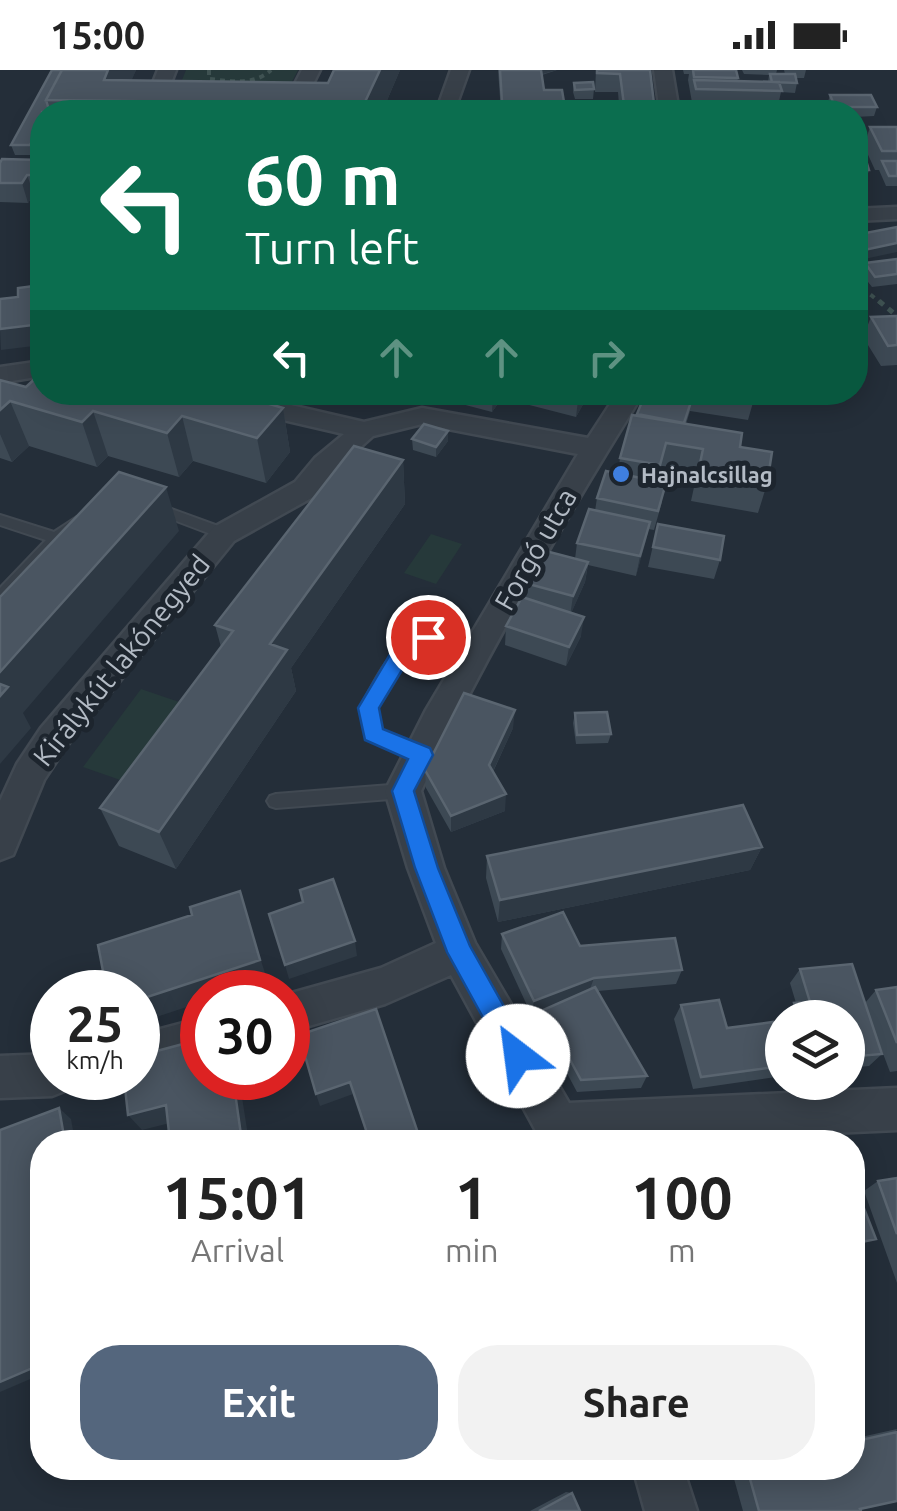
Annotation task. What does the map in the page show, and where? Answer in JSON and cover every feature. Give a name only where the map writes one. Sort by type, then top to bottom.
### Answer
[{"type":"street","points":[[155,100],[167,70]]},
{"type":"street","points":[[296,100],[312,70]]},
{"type":"street","points":[[449,100],[460,70]]},
{"type":"street","points":[[663,70],[668,100]]},
{"type":"street","points":[[868,214],[897,213]]},
{"type":"street","points":[[0,375],[30,371]]},
{"type":"street","points":[[254,405],[364,430],[422,416],[593,448]]},
{"type":"street","name":"Forgó utca","points":[[403,791],[483,641],[593,448],[622,405]]},
{"type":"street","name":"Királykút lakónegyed","points":[[0,844],[29,774],[53,738],[224,534],[304,489],[324,464],[364,430]]},
{"type":"street","points":[[403,791],[426,868],[460,952],[558,1130]]},
{"type":"street","points":[[310,1007],[385,985],[460,952]]},
{"type":"street","points":[[0,1078],[30,1076]]},
{"type":"street","points":[[612,1130],[897,1108]]},
{"type":"street","points":[[662,1480],[671,1511]]},
{"type":"lane","name":"Királykút lakónegyed","points":[[134,508],[184,516],[224,534]]},
{"type":"lane","points":[[0,597],[56,538],[92,514]]},
{"type":"lane","points":[[0,520],[56,538]]},
{"type":"lane","points":[[422,755],[373,734],[368,708],[405,647],[428,637],[483,641]]},
{"type":"lane","points":[[276,801],[403,791]]},
{"type":"path","points":[[209,70],[209,79],[257,81],[266,78],[271,70]]},
{"type":"path","points":[[868,293],[897,316]]},
{"type":"shaded area","points":[[186,70],[298,70],[283,99],[174,100]]},
{"type":"shaded area","points":[[431,534],[462,544],[436,584],[404,573]]},
{"type":"shaded area","points":[[141,689],[185,704],[129,783],[83,767]]},
{"type":"building","points":[[52,70],[62,70],[46,100],[36,100]]},
{"type":"building","points":[[62,70],[108,70],[104,80],[328,83],[334,70],[380,70],[366,100],[46,100]]},
{"type":"building","points":[[500,70],[541,70],[544,90],[562,90],[564,100],[502,100]]},
{"type":"building","points":[[650,70],[654,100],[623,100],[620,74],[597,73]]},
{"type":"building","points":[[693,70],[736,70],[738,78],[694,77]]},
{"type":"building","points":[[770,74],[795,74],[797,83],[772,82]]},
{"type":"building","points":[[694,80],[779,82],[782,91],[696,89]]},
{"type":"building","points":[[593,82],[594,89],[575,90],[574,83]]},
{"type":"building","points":[[830,95],[871,95],[877,107],[868,107],[868,100],[832,100]]},
{"type":"building","points":[[30,110],[30,145],[11,145]]},
{"type":"building","points":[[870,127],[897,127],[897,151],[882,151]]},
{"type":"building","points":[[2,159],[30,160],[30,175],[22,183],[0,183]]},
{"type":"building","points":[[882,161],[897,161],[897,176],[889,176]]},
{"type":"building","points":[[897,227],[897,243],[868,249],[868,233]]},
{"type":"building","points":[[897,259],[897,274],[875,277],[868,263]]},
{"type":"building","points":[[30,286],[30,325],[0,329],[0,299],[18,297],[18,288]]},
{"type":"building","points":[[897,316],[897,345],[888,346],[871,317]]},
{"type":"building","points":[[0,380],[26,387],[30,383],[30,405],[283,408],[257,438],[182,416],[167,433],[93,411],[82,422],[10,401],[0,410]]},
{"type":"building","points":[[641,405],[690,405],[684,423],[637,414]]},
{"type":"building","points":[[632,415],[742,433],[740,447],[772,452],[767,484],[698,473],[703,449],[666,443],[660,465],[620,458]]},
{"type":"building","points":[[424,424],[448,431],[436,447],[412,439]]},
{"type":"building","points":[[354,446],[403,460],[270,644],[287,650],[159,832],[100,808],[233,631],[215,625]]},
{"type":"building","points":[[606,471],[666,483],[658,511],[597,498]]},
{"type":"building","points":[[119,472],[166,487],[0,672],[0,597]]},
{"type":"building","points":[[589,509],[650,522],[640,556],[577,543]]},
{"type":"building","points":[[658,524],[724,536],[720,560],[653,547]]},
{"type":"building","points":[[538,549],[588,562],[573,596],[521,582]]},
{"type":"building","points":[[522,597],[584,617],[569,647],[506,626]]},
{"type":"building","points":[[464,693],[515,710],[489,765],[506,794],[451,816],[425,770]]},
{"type":"building","points":[[607,712],[611,734],[577,735],[575,713]]},
{"type":"building","points":[[743,805],[762,847],[500,900],[487,856]]},
{"type":"building","points":[[333,879],[355,941],[285,965],[269,914],[303,902],[300,890]]},
{"type":"building","points":[[240,891],[260,960],[230,970],[180,970],[180,986],[160,993],[160,970],[103,970],[98,945],[192,915],[190,907]]},
{"type":"building","points":[[563,912],[580,946],[675,938],[682,970],[594,978],[534,1001],[502,934]]},
{"type":"building","points":[[852,964],[864,1000],[809,1000],[800,969]]},
{"type":"building","points":[[595,987],[647,1076],[581,1080],[543,1010]]},
{"type":"building","points":[[897,987],[897,1043],[876,990]]},
{"type":"building","points":[[719,1000],[727,1028],[765,1023],[765,1068],[701,1077],[681,1005]]},
{"type":"building","points":[[865,1003],[882,1054],[865,1056]]},
{"type":"building","points":[[376,1009],[417,1130],[366,1130],[350,1082],[316,1094],[310,1073],[310,1031]]},
{"type":"building","points":[[180,1045],[180,1100],[236,1100],[240,1130],[169,1130],[166,1105],[128,1115],[126,1100],[160,1100],[160,1050]]},
{"type":"building","points":[[59,1108],[63,1130],[30,1130],[30,1369],[0,1382],[0,1130]]},
{"type":"building","points":[[897,1178],[897,1234],[878,1181]]},
{"type":"building","points":[[865,1211],[876,1239],[865,1241]]},
{"type":"building","points":[[897,1432],[897,1501],[861,1511],[759,1511],[750,1480],[865,1480],[865,1439]]},
{"type":"building","points":[[572,1493],[580,1511],[539,1511]]},
{"type":"place","name":"Hajnalcsillag","points":[[621,474]]},
{"type":"route","points":[[428,637],[405,647],[368,708],[373,734],[422,755],[403,791],[426,868],[460,952],[518,1056]]}]
